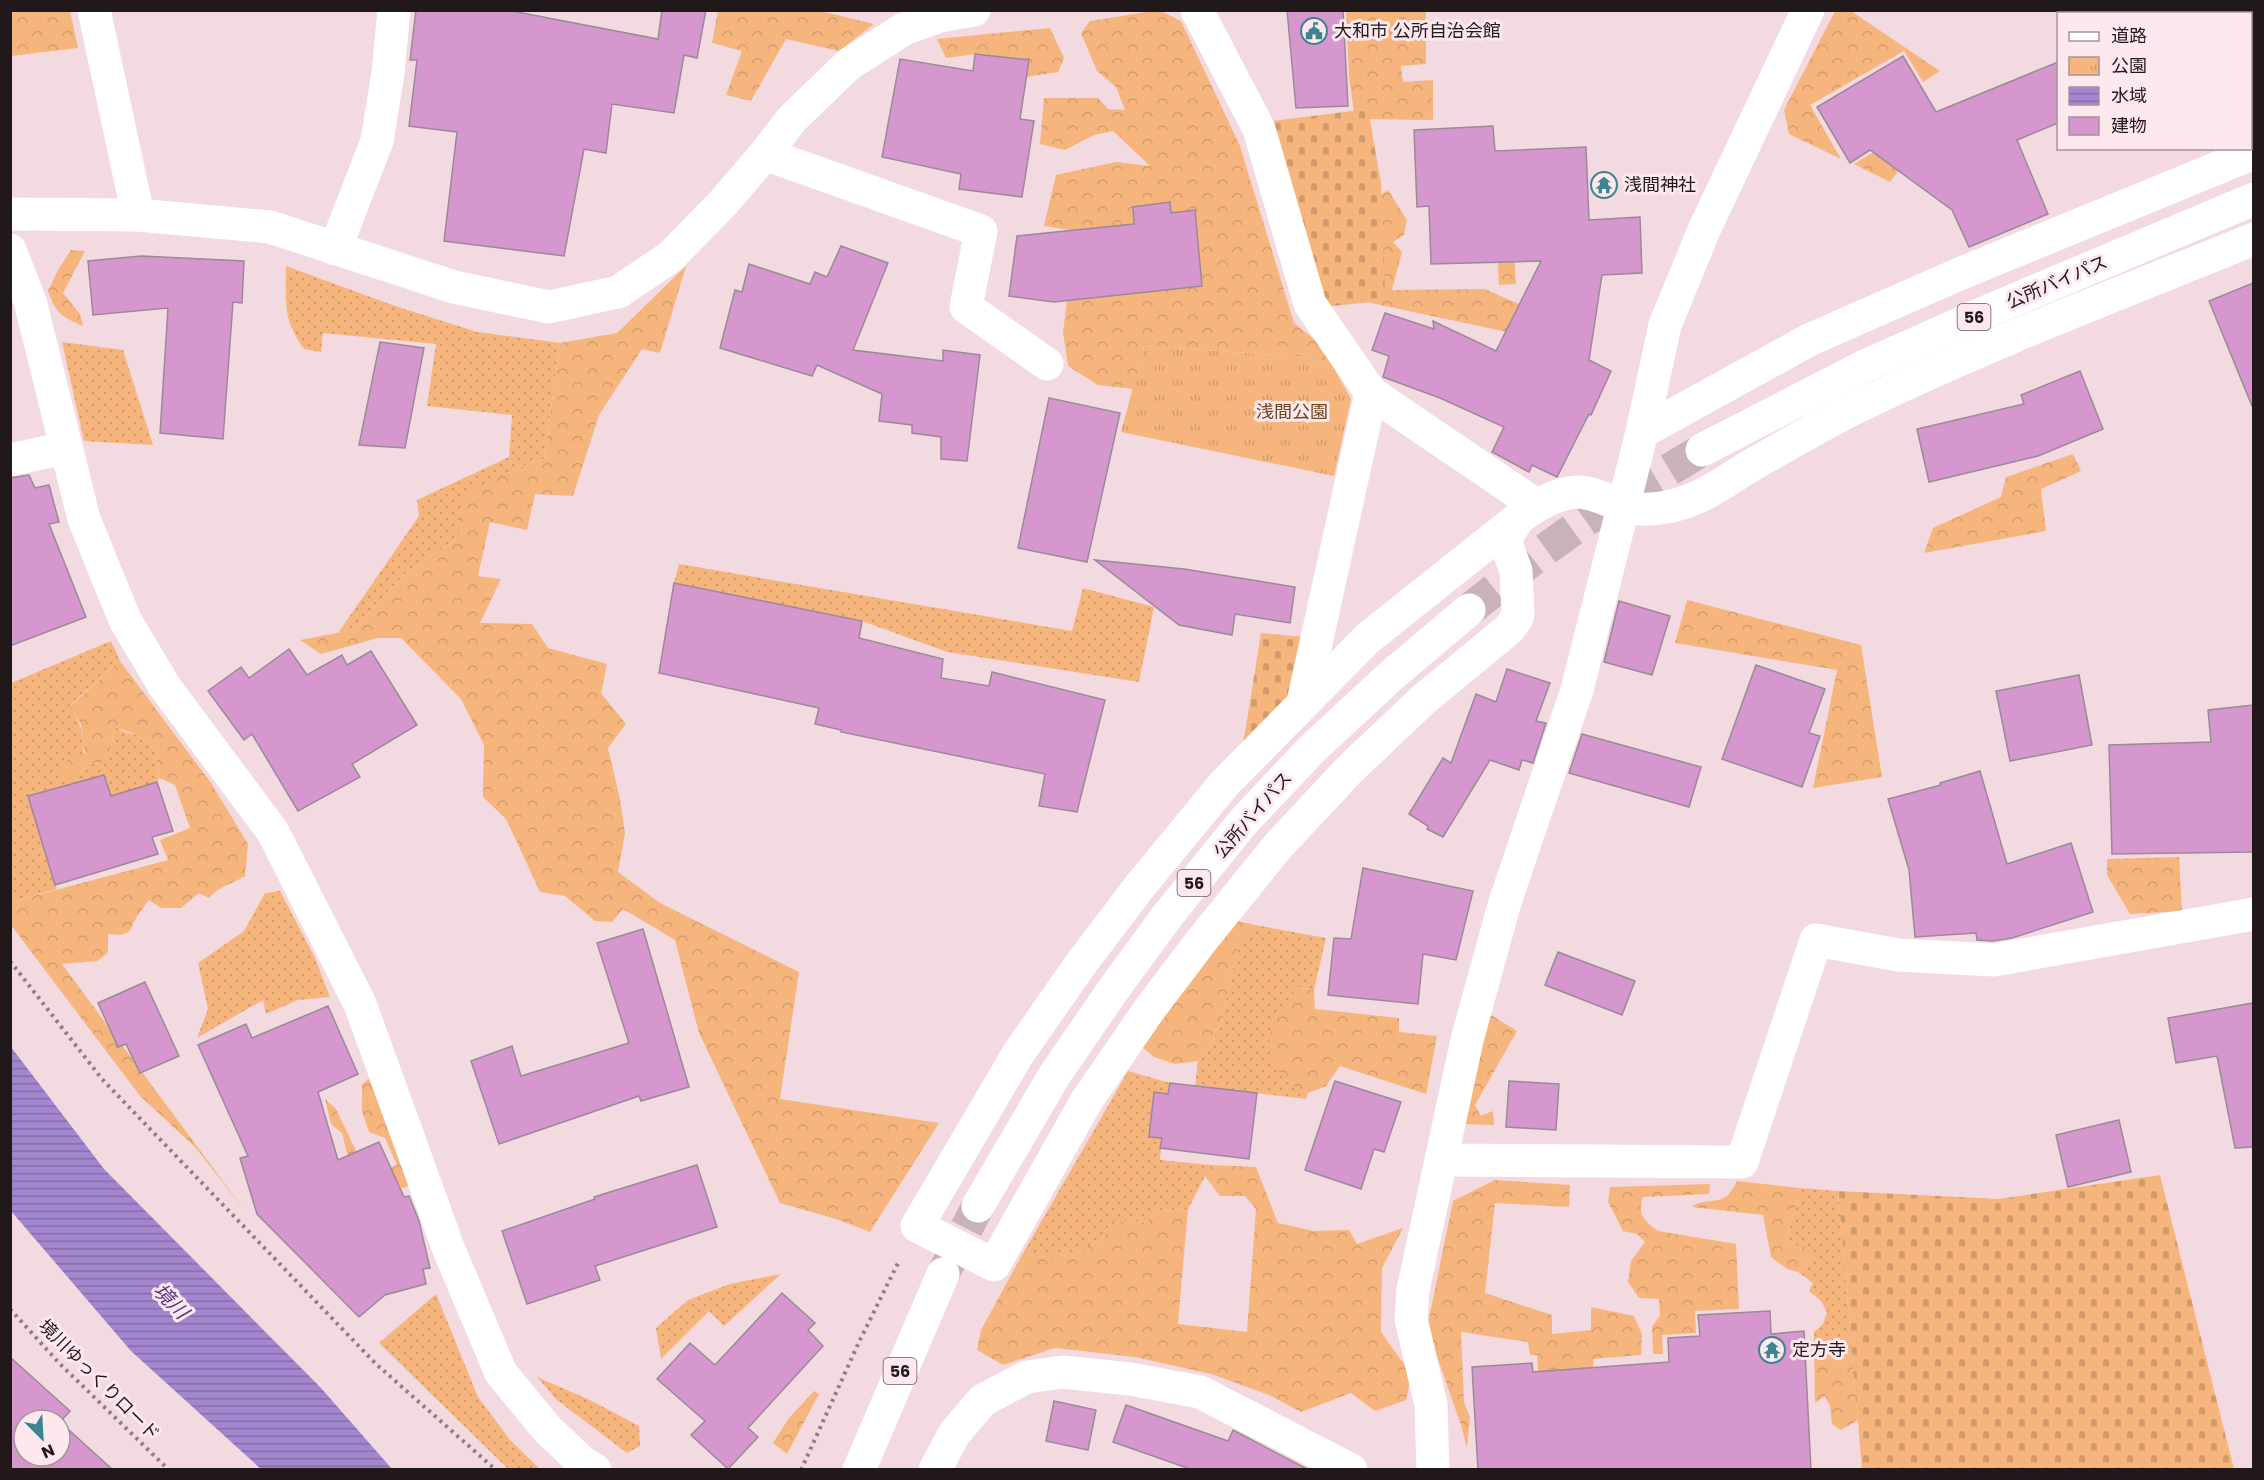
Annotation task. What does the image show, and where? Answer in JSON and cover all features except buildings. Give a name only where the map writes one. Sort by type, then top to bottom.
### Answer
[{"type":"street","points":[[93,10],[138,214]]},
{"type":"street","points":[[335,249],[377,141],[388,73],[394,10]]},
{"type":"street","points":[[10,214],[138,214],[270,227],[454,287],[549,307],[618,292],[670,257],[722,204],[792,119],[895,20],[974,10]]},
{"type":"street","points":[[1197,10],[1259,129],[1310,304],[1371,393],[1521,522]]},
{"type":"street","points":[[1433,1470],[1431,1405],[1411,1319],[1413,1290],[1467,1041],[1505,902],[1576,690],[1639,443],[1665,325],[1704,230],[1804,14]]},
{"type":"street","points":[[1639,443],[1809,340],[1957,275],[2253,153]]},
{"type":"street","points":[[765,154],[981,231],[966,307],[1047,364]]},
{"type":"street","name":"公所バイパス","points":[[1702,450],[1865,366],[1995,308],[2253,200]]},
{"type":"street","points":[[1521,522],[1516,571],[1517,618],[1509,629],[1424,699],[1349,770],[1278,846],[1202,940],[1149,1010],[1087,1100],[994,1265],[923,1229],[1018,1054],[1080,965],[1140,886],[1224,784],[1368,638],[1521,522],[1559,496],[1577,492],[1602,497],[1622,506],[1645,509],[1668,507],[1699,496],[1857,408],[1949,365],[2253,239]]},
{"type":"street","points":[[10,250],[30,301],[84,519],[124,620],[165,687],[273,832],[360,1005],[449,1250],[501,1373],[547,1429],[589,1466]]},
{"type":"street","points":[[1303,702],[1371,393]]},
{"type":"street","points":[[10,460],[65,448]]},
{"type":"street","name":"公所バイパス","points":[[978,1206],[1054,1076],[1113,990],[1168,915],[1244,821],[1328,734],[1393,674],[1469,610]]},
{"type":"street","points":[[1442,1160],[1742,1162],[1816,940],[1898,955],[1994,960],[2253,914]]},
{"type":"street","name":"56","points":[[859,1470],[943,1274]]},
{"type":"street","points":[[935,1470],[954,1434],[983,1400],[1027,1377],[1063,1372],[1130,1379],[1200,1392],[1351,1470]]},
{"type":"path","points":[[10,961],[110,1088],[376,1364],[496,1470]]},
{"type":"path","points":[[801,1470],[859,1342],[923,1229]]},
{"type":"path","name":"境川ゆっくりロード","points":[[10,1309],[59,1363],[169,1470]]},
{"type":"green space","points":[[1159,10],[1181,21],[1240,146],[1294,323],[1336,357],[1335,370],[1305,357],[1144,346],[1133,389],[1098,385],[1068,366],[1063,332],[1076,231],[1044,226],[1056,175],[1116,162],[1150,166],[1113,131],[1094,135],[1065,150],[1040,144],[1044,98],[1098,98],[1108,109],[1125,110],[1116,87],[1097,71],[1081,33],[1090,21]]},
{"type":"green space","points":[[10,11],[70,11],[78,48],[11,56]]},
{"type":"green space","points":[[718,11],[821,11],[874,24],[839,51],[786,39],[751,101],[726,95],[742,51],[712,43]]},
{"type":"green space","points":[[1346,11],[1426,11],[1426,64],[1401,66],[1403,82],[1433,80],[1433,120],[1355,119],[1349,77]]},
{"type":"green space","points":[[1835,11],[1851,11],[1940,71],[1923,82],[1904,51],[1810,105],[1841,159],[1789,134],[1784,110]]},
{"type":"green space","points":[[1050,28],[1064,58],[1058,72],[1026,77],[1029,60],[975,54],[946,58],[937,39]]},
{"type":"green space","points":[[1368,109],[1381,183],[1385,294],[1382,301],[1323,307],[1265,122]]},
{"type":"green space","points":[[1942,111],[1890,182],[1854,164]]},
{"type":"green space","points":[[1493,184],[1510,195],[1516,284],[1499,285]]},
{"type":"green space","points":[[1388,190],[1407,220],[1404,235],[1393,242],[1402,252],[1392,290],[1485,289],[1550,318],[1549,341],[1371,303],[1375,198]]},
{"type":"green space","points":[[71,250],[85,251],[63,293],[80,314],[83,326],[60,313],[48,291]]},
{"type":"green space","points":[[286,266],[395,306],[477,332],[560,343],[544,459],[520,467],[495,480],[458,538],[406,573],[353,630],[338,633],[419,516],[417,500],[509,457],[512,415],[427,406],[436,344],[323,333],[321,352],[304,349],[292,328],[287,309]]},
{"type":"green space","points":[[686,266],[660,353],[642,349],[599,415],[573,496],[535,494],[527,530],[490,522],[478,576],[501,579],[480,623],[532,624],[548,648],[607,664],[601,693],[626,724],[608,748],[625,833],[618,872],[660,903],[799,972],[780,1099],[939,1123],[870,1232],[836,1219],[780,1203],[699,1033],[675,940],[623,909],[612,922],[595,921],[565,896],[540,892],[506,819],[483,797],[484,745],[461,699],[401,638],[378,638],[321,654],[300,640],[353,630],[406,573],[458,538],[463,495],[520,467],[544,459],[560,343],[617,333]]},
{"type":"green space","points":[[62,342],[123,350],[153,445],[84,441]]},
{"type":"green space","name":"浅間公園","points":[[1144,346],[1305,357],[1335,370],[1351,399],[1334,476],[1121,432]]},
{"type":"green space","points":[[2073,454],[2081,471],[2041,489],[2046,531],[1924,553],[1933,528],[2001,497],[2006,477]]},
{"type":"green space","points":[[679,564],[1072,631],[1083,588],[1154,607],[1139,682],[947,652],[862,621],[674,583]]},
{"type":"green space","points":[[1687,600],[1861,645],[1882,777],[1813,788],[1837,670],[1675,643]]},
{"type":"green space","points":[[1261,633],[1304,637],[1299,689],[1243,745]]},
{"type":"green space","points":[[111,641],[120,661],[70,705],[83,737],[80,772],[89,764],[104,763],[111,750],[114,726],[124,732],[138,735],[155,750],[159,778],[157,782],[36,824],[57,889],[11,902],[11,683]]},
{"type":"green space","points":[[120,661],[211,783],[248,844],[245,876],[221,888],[209,898],[199,893],[181,908],[161,908],[149,900],[129,932],[120,935],[108,934],[108,952],[98,961],[62,964],[245,1211],[196,1148],[140,1096],[11,925],[11,902],[168,860],[160,840],[190,828],[175,785],[159,778],[155,750],[138,735],[114,727],[109,761],[89,764],[65,780],[61,774],[68,759],[85,753],[81,724],[70,706]]},
{"type":"green space","points":[[2179,857],[2182,911],[2130,914],[2107,875],[2107,859]]},
{"type":"green space","points":[[280,891],[315,958],[330,997],[298,1000],[266,1014],[263,1000],[197,1038],[208,1009],[198,963],[244,931],[265,893]]},
{"type":"green space","points":[[1238,921],[1255,925],[1238,945],[1221,1023],[1208,1050],[1198,1061],[1175,1064],[1154,1057],[1140,1045],[1164,1008]]},
{"type":"green space","points":[[1255,925],[1326,938],[1314,990],[1298,987],[1285,1080],[1308,1093],[1306,1099],[1195,1086],[1198,1061],[1208,1050],[1221,1023],[1238,944]]},
{"type":"green space","points":[[1298,987],[1314,990],[1315,1009],[1399,1018],[1399,1032],[1437,1036],[1426,1094],[1340,1066],[1326,1086],[1308,1093],[1286,1080],[1275,1066],[1270,1055],[1269,1043],[1276,1020]]},
{"type":"green space","points":[[1491,1015],[1517,1031],[1475,1105],[1481,1116],[1493,1111],[1494,1125],[1464,1124],[1480,1025]]},
{"type":"green space","points":[[1128,1071],[1170,1083],[1168,1094],[1149,1137],[1162,1138],[1160,1160],[1211,1165],[1188,1209],[1158,1211],[1146,1222],[1112,1220],[1102,1239],[1075,1254],[1051,1257],[1022,1255]]},
{"type":"green space","points":[[369,1079],[409,1186],[277,1221],[260,1221],[357,1193],[342,1133],[331,1124],[325,1099],[336,1109],[369,1178],[397,1165],[385,1138],[369,1132],[362,1111],[362,1084]]},
{"type":"green space","points":[[1211,1165],[1256,1167],[1278,1223],[1314,1231],[1349,1230],[1357,1244],[1403,1228],[1382,1268],[1381,1332],[1406,1367],[1410,1382],[1406,1400],[1375,1411],[1351,1393],[1301,1412],[1269,1395],[1211,1374],[1135,1357],[1055,1348],[1003,1365],[977,1350],[981,1330],[1022,1255],[1051,1257],[1075,1254],[1102,1239],[1112,1220],[1146,1222],[1158,1211],[1188,1209],[1178,1324],[1247,1332],[1256,1209],[1245,1196],[1220,1196],[1204,1175]]},
{"type":"green space","points":[[2160,1175],[2234,1469],[1862,1469],[1838,1191],[1999,1199]]},
{"type":"green space","points":[[1495,1180],[1570,1185],[1569,1207],[1495,1203],[1485,1293],[1552,1315],[1552,1334],[1591,1330],[1591,1307],[1634,1316],[1642,1334],[1641,1355],[1593,1359],[1595,1405],[1542,1420],[1537,1355],[1530,1355],[1528,1342],[1461,1332],[1464,1402],[1470,1417],[1467,1448],[1427,1328],[1453,1201]]},
{"type":"green space","points":[[1737,1181],[1799,1188],[1785,1243],[1806,1247],[1812,1256],[1798,1272],[1787,1269],[1771,1257],[1763,1215],[1692,1207],[1725,1197]]},
{"type":"green space","points":[[1710,1184],[1709,1194],[1643,1197],[1641,1212],[1646,1221],[1658,1231],[1736,1244],[1739,1309],[1695,1311],[1696,1333],[1662,1335],[1663,1354],[1653,1354],[1652,1327],[1660,1315],[1659,1299],[1639,1298],[1628,1282],[1631,1261],[1645,1242],[1637,1234],[1623,1231],[1608,1202],[1610,1187]]},
{"type":"green space","points":[[1799,1188],[1838,1191],[1852,1352],[1841,1362],[1830,1360],[1814,1346],[1814,1332],[1823,1324],[1827,1312],[1821,1301],[1809,1291],[1813,1283],[1798,1272],[1812,1256],[1785,1243]]},
{"type":"green space","points":[[781,1274],[724,1326],[709,1311],[661,1359],[656,1328],[688,1300],[730,1284]]},
{"type":"green space","points":[[436,1294],[478,1397],[510,1440],[540,1469],[506,1467],[379,1343]]},
{"type":"green space","points":[[1814,1346],[1830,1360],[1841,1362],[1852,1352],[1858,1420],[1841,1430],[1832,1424],[1830,1406],[1825,1396],[1815,1403]]},
{"type":"green space","points":[[537,1377],[590,1400],[639,1426],[640,1446],[627,1453],[557,1400]]},
{"type":"green space","points":[[814,1391],[819,1394],[787,1454],[773,1443],[789,1418]]},
{"type":"water","name":"境川","points":[[11,1047],[104,1169],[321,1388],[392,1469],[261,1469],[131,1351],[11,1211]]},
{"type":"tunnel","points":[[1469,610],[1586,520],[1702,450]]},
{"type":"tunnel","points":[[944,1272],[978,1206]]},
{"type":"place","name":"大和市 公所自治会館","points":[[1314,31]]},
{"type":"place","name":"浅間神社","points":[[1604,185]]},
{"type":"place","name":"定方寺","points":[[1772,1350]]}]
